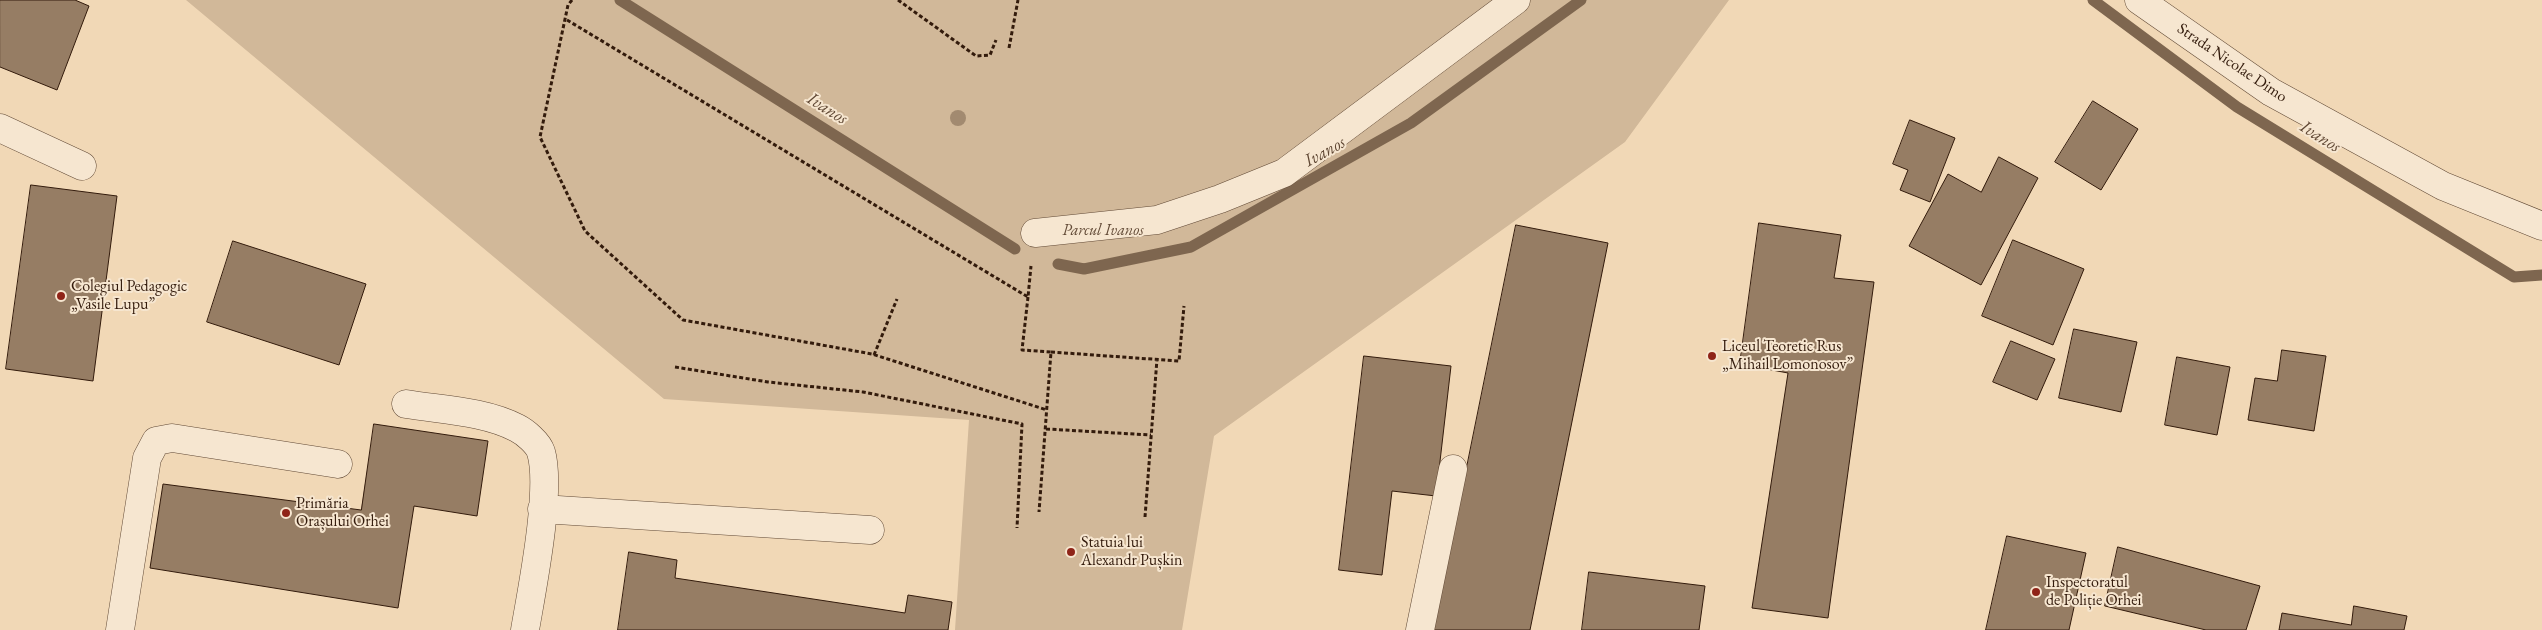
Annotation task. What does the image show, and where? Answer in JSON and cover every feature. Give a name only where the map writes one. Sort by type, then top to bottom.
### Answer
[{"type":"street","points":[[1035,233],[1157,220],[1220,199],[1284,173],[1516,0]]},
{"type":"street","name":"Strada Nicolae Dimo","points":[[2139,0],[2271,92],[2444,186],[2542,226]]},
{"type":"street","points":[[0,128],[82,166]]},
{"type":"street","points":[[406,404],[494,419],[518,428],[540,451],[543,472],[542,509],[525,630]]},
{"type":"street","points":[[120,630],[147,458],[156,441],[172,438],[338,464]]},
{"type":"street","points":[[1420,630],[1453,469]]},
{"type":"street","points":[[542,509],[870,530]]},
{"type":"path","points":[[572,0],[568,5],[567,20],[540,137],[585,231],[682,320],[874,355],[1047,410]]},
{"type":"path","points":[[898,0],[976,56],[990,55],[996,40]]},
{"type":"path","points":[[1010,48],[1018,0]]},
{"type":"path","points":[[567,20],[1028,297]]},
{"type":"path","points":[[1035,233],[1022,350],[1179,361],[1184,306]]},
{"type":"path","points":[[874,355],[897,299]]},
{"type":"path","points":[[1039,512],[1051,352]]},
{"type":"path","points":[[1144,517],[1156,359]]},
{"type":"path","points":[[675,367],[768,382],[863,392],[1022,424],[1017,528]]},
{"type":"path","points":[[1046,428],[1151,435]]},
{"type":"green space","name":"Parcul Ivanos","points":[[186,0],[1729,0],[1625,142],[1214,436],[1182,630],[955,630],[969,420],[664,399]]},
{"type":"building","points":[[0,0],[75,0],[89,6],[57,90],[0,67]]},
{"type":"building","points":[[2093,101],[2138,129],[2101,190],[2055,162]]},
{"type":"building","points":[[1910,120],[1955,138],[1930,202],[1900,190],[1908,170],[1893,164]]},
{"type":"building","points":[[1999,157],[2038,178],[1981,285],[1909,246],[1948,174],[1981,192]]},
{"type":"building","points":[[31,185],[117,196],[93,381],[6,369]]},
{"type":"building","points":[[1759,223],[1841,235],[1834,278],[1874,282],[1828,618],[1752,608],[1788,373],[1740,364]]},
{"type":"building","points":[[1516,225],[1608,243],[1530,630],[1434,630]]},
{"type":"building","points":[[2013,240],[2084,269],[2053,345],[1982,316]]},
{"type":"building","points":[[233,241],[366,284],[339,365],[207,322]]},
{"type":"building","points":[[2074,329],[2137,342],[2121,412],[2059,398]]},
{"type":"building","points":[[2011,341],[2055,359],[2037,400],[1993,382]]},
{"type":"building","points":[[2282,350],[2326,356],[2314,431],[2248,420],[2255,378],[2277,381]]},
{"type":"building","points":[[1364,356],[1451,366],[1436,496],[1392,491],[1382,575],[1339,570]]},
{"type":"building","points":[[2177,357],[2230,367],[2217,435],[2165,425]]},
{"type":"building","name":"Primăria Orașului Orhei","points":[[374,424],[488,441],[477,516],[414,506],[398,608],[150,568],[163,484],[361,510]]},
{"type":"building","name":"Inspectoratul de Poliție Orhei","points":[[2007,536],[2086,553],[2069,630],[1986,630]]},
{"type":"building","points":[[2118,547],[2260,586],[2246,630],[2206,630],[2105,606]]},
{"type":"building","points":[[629,552],[677,560],[675,578],[905,613],[908,595],[952,602],[948,630],[618,630]]},
{"type":"building","points":[[1589,572],[1705,586],[1699,630],[1582,630]]},
{"type":"building","points":[[2354,606],[2407,616],[2404,630],[2279,630],[2282,613],[2351,625]]},
{"type":"waterway","name":"Ivanos","points":[[620,0],[1015,249]]},
{"type":"waterway","name":"Ivanos","points":[[1058,264],[1084,269],[1191,247],[1411,123],[1581,0]]},
{"type":"waterway","name":"Ivanos","points":[[2093,0],[2237,107],[2514,277],[2542,275]]},
{"type":"place","name":"Colegiul Pedagogic „Vasile Lupu”","points":[[61,296]]},
{"type":"place","name":"Liceul Teoretic Rus „Mihail Lomonosov”","points":[[1712,356]]},
{"type":"place","name":"Primăria Orașului Orhei","points":[[286,513]]},
{"type":"place","name":"Statuia lui Alexandr Pușkin","points":[[1071,552]]},
{"type":"place","name":"Inspectoratul de Poliție Orhei","points":[[2036,592]]}]
